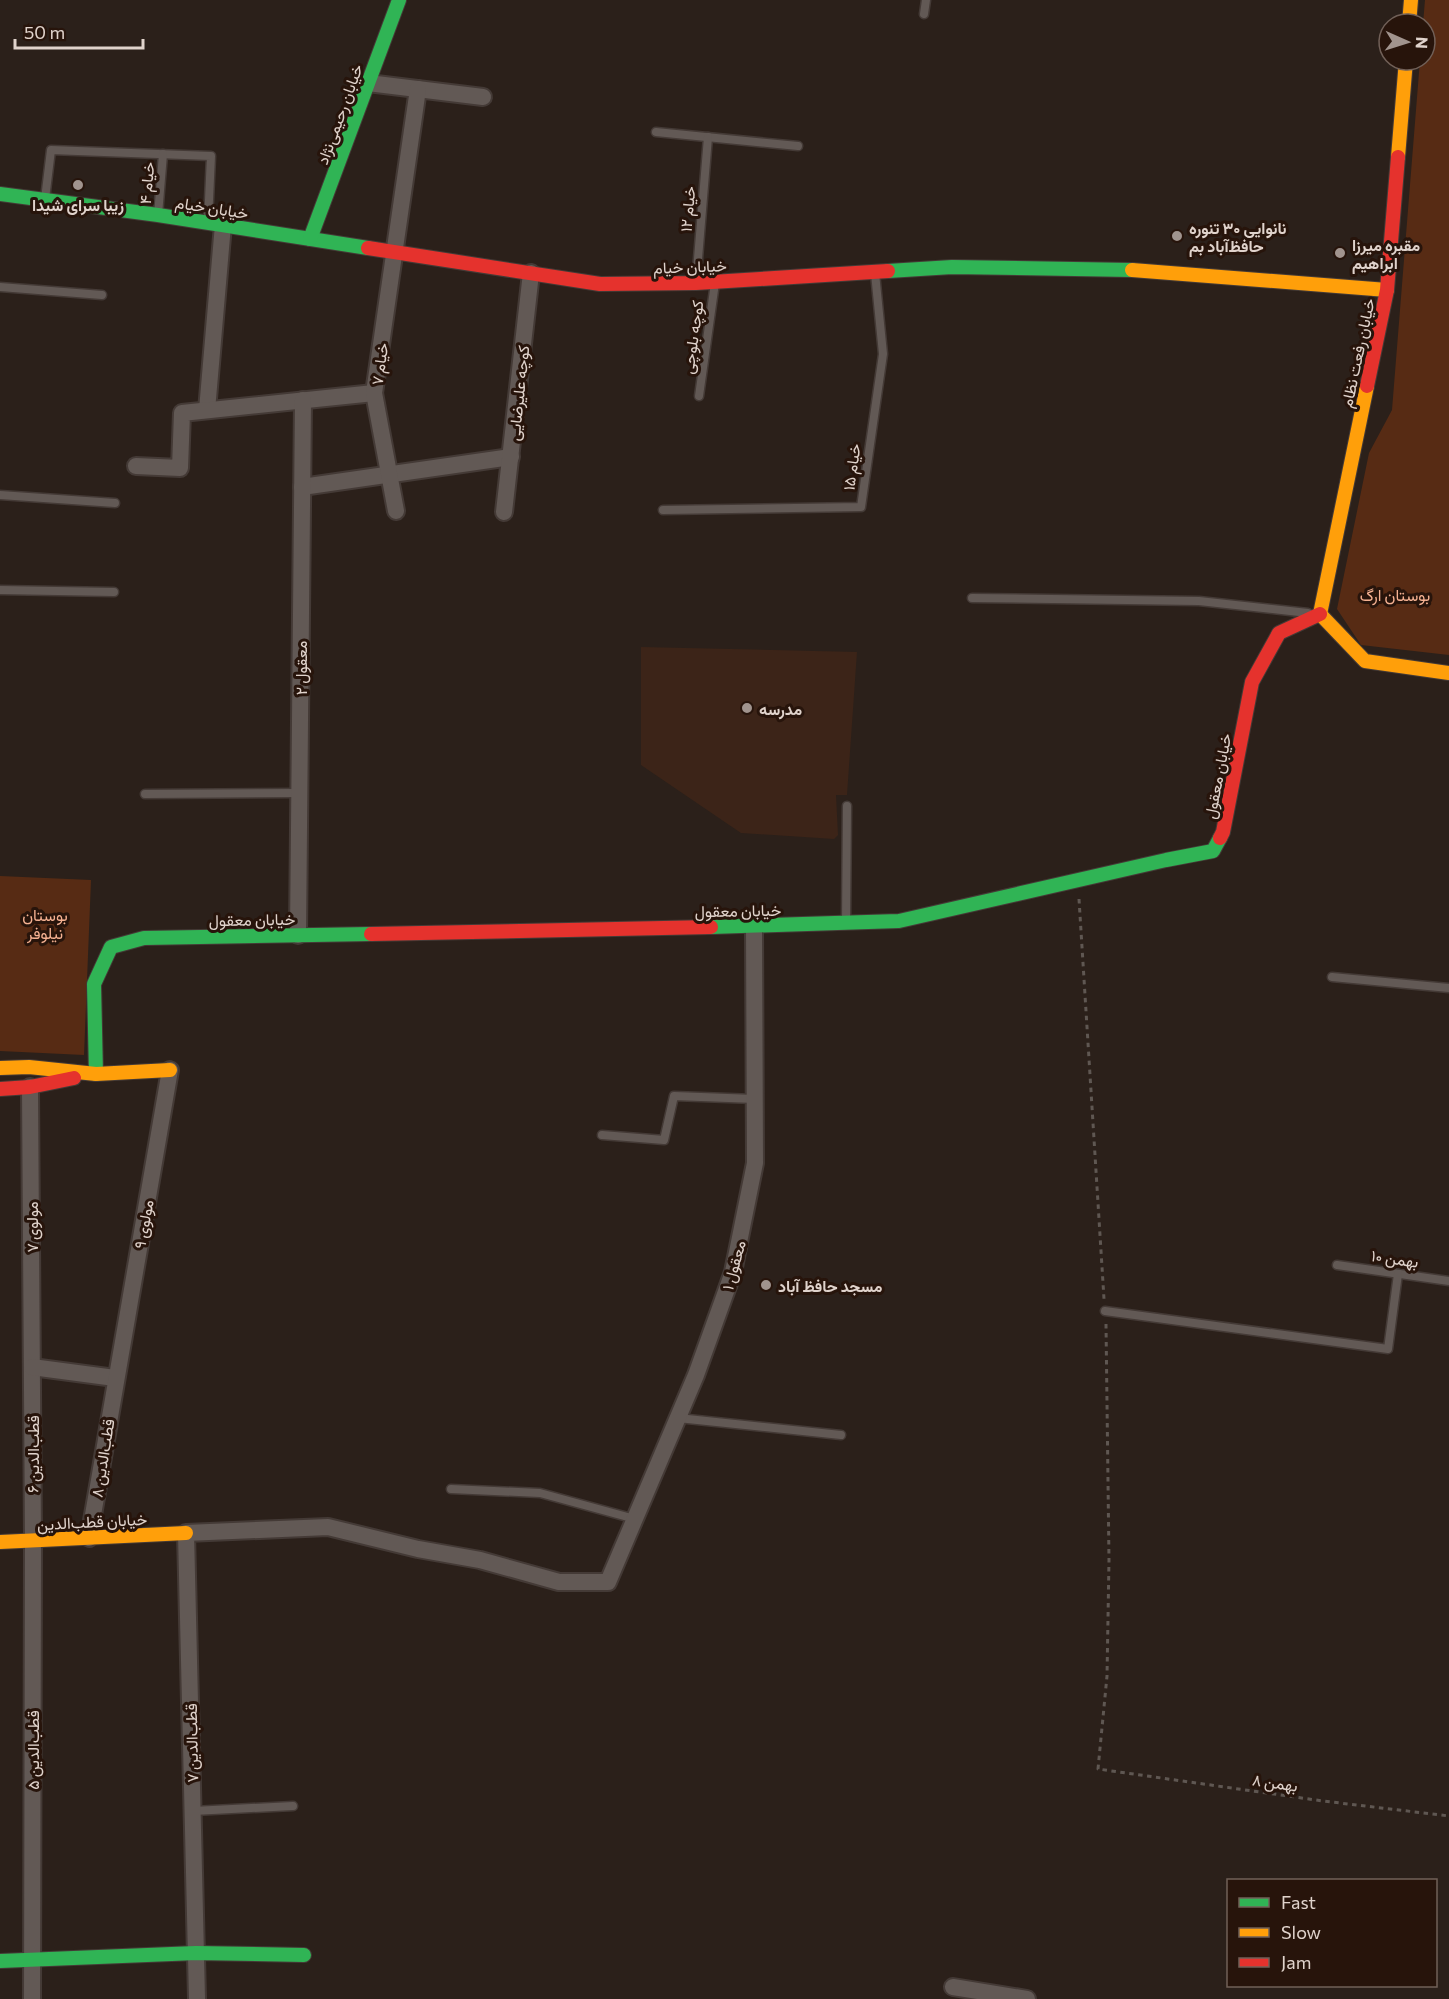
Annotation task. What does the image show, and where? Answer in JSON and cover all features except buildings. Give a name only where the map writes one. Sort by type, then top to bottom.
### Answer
[{"type":"street","name":"خیابان رحیمی‌نژاد","points":[[310,239],[399,0]]},
{"type":"street","name":"خیابان رفعت نظام","points":[[1320,614],[1387,290],[1405,72]]},
{"type":"street","points":[[368,83],[483,97]]},
{"type":"street","name":"خیام ۷","points":[[396,511],[374,393],[418,89]]},
{"type":"street","name":"خیابان خیام","points":[[0,194],[158,215],[600,284],[696,283],[952,267],[1153,270],[1387,290]]},
{"type":"street","points":[[207,410],[215,224]]},
{"type":"street","name":"کوچه علیرضایی","points":[[504,512],[531,273]]},
{"type":"street","points":[[136,466],[180,468],[182,412],[374,393]]},
{"type":"street","name":"معقول ۲","points":[[298,935],[303,400]]},
{"type":"street","points":[[302,487],[510,457]]},
{"type":"street","points":[[1320,614],[1365,661],[1449,673]]},
{"type":"street","name":"خیابان معقول","points":[[96,1074],[94,984],[111,947],[144,938],[899,921],[1213,851],[1223,832],[1252,682],[1279,633],[1320,614]]},
{"type":"street","name":"معقول ۱","points":[[186,1533],[328,1527],[418,1549],[480,1560],[559,1582],[608,1582],[696,1375],[733,1272],[755,1163],[754,926]]},
{"type":"street","points":[[0,1068],[30,1067],[96,1074]]},
{"type":"street","points":[[0,1089],[30,1087],[96,1074],[170,1070]]},
{"type":"street","name":"مولوی ۹","points":[[115,1378],[170,1070]]},
{"type":"street","name":"مولوی ۷","points":[[30,1087],[32,1367]]},
{"type":"street","points":[[32,1367],[115,1378]]},
{"type":"street","name":"قطب‌الدین ۶","points":[[32,1367],[33,1541]]},
{"type":"street","name":"قطب‌الدین ۸","points":[[88,1538],[115,1378]]},
{"type":"street","name":"خیابان قطب‌الدین","points":[[0,1542],[186,1533]]},
{"type":"street","name":"قطب‌الدین ۷","points":[[186,1533],[197,1999]]},
{"type":"street","name":"قطب‌الدین ۵","points":[[32,1999],[33,1541]]},
{"type":"street","points":[[0,1960],[196,1953],[304,1955]]},
{"type":"street","points":[[953,1988],[1027,1999]]},
{"type":"lane","points":[[924,14],[926,0]]},
{"type":"lane","points":[[656,132],[798,146]]},
{"type":"lane","name":"خیام ۱۲","points":[[696,283],[708,137]]},
{"type":"lane","points":[[45,200],[51,150],[211,156],[215,224]]},
{"type":"lane","name":"خیام ۴","points":[[158,215],[163,154]]},
{"type":"lane","name":"خیام ۱۵","points":[[663,510],[861,507],[884,354],[875,272]]},
{"type":"lane","name":"کوچه بلوچی","points":[[699,396],[715,282]]},
{"type":"lane","points":[[0,287],[102,294]]},
{"type":"lane","points":[[0,495],[115,503]]},
{"type":"lane","points":[[0,590],[114,592]]},
{"type":"lane","points":[[972,598],[1199,601],[1320,614]]},
{"type":"lane","points":[[145,794],[299,793]]},
{"type":"lane","points":[[846,923],[847,806]]},
{"type":"lane","points":[[1332,977],[1449,988]]},
{"type":"lane","points":[[602,1135],[664,1140],[674,1096],[755,1099]]},
{"type":"lane","name":"بهمن ۱۰","points":[[1337,1265],[1449,1281]]},
{"type":"lane","points":[[1105,1311],[1388,1349],[1398,1274]]},
{"type":"lane","points":[[678,1418],[841,1436]]},
{"type":"lane","points":[[451,1489],[540,1493],[635,1519]]},
{"type":"lane","points":[[193,1811],[293,1806]]},
{"type":"path","points":[[1078,880],[1105,1311]]},
{"type":"path","name":"بهمن ۸","points":[[1105,1311],[1107,1676],[1098,1769],[1323,1801],[1449,1816]]},
{"type":"shaded area","name":"مدرسه","points":[[641,647],[857,652],[847,795],[836,795],[838,835],[834,839],[741,833],[641,765]]},
{"type":"green space","name":"بوستان ارگ","points":[[1425,0],[1449,0],[1449,655],[1361,645],[1337,609],[1369,453],[1392,410],[1419,72],[1437,72],[1437,12],[1424,12]]},
{"type":"green space","name":"بوستان نیلوفر","points":[[0,876],[91,880],[84,1055],[0,1051]]},
{"type":"traffic: fast","points":[[310,239],[399,0]]},
{"type":"traffic: fast","points":[[0,194],[158,215],[368,248]]},
{"type":"traffic: fast","points":[[888,271],[952,267],[1132,270]]},
{"type":"traffic: fast","points":[[711,927],[899,921],[1213,851],[1220,838]]},
{"type":"traffic: fast","points":[[96,1074],[94,984],[111,947],[144,938],[371,934]]},
{"type":"traffic: fast","points":[[0,1961],[196,1953],[304,1955]]},
{"type":"traffic: slow","points":[[1410,12],[1411,0]]},
{"type":"traffic: slow","points":[[1398,157],[1405,72]]},
{"type":"traffic: slow","points":[[1132,270],[1387,290]]},
{"type":"traffic: slow","points":[[1320,614],[1367,386]]},
{"type":"traffic: slow","points":[[1320,614],[1365,661],[1449,673]]},
{"type":"traffic: slow","points":[[0,1068],[29,1067],[96,1074],[170,1070]]},
{"type":"traffic: slow","points":[[0,1542],[186,1533]]},
{"type":"traffic: jam","points":[[1367,386],[1387,290],[1398,157]]},
{"type":"traffic: jam","points":[[368,248],[600,284],[696,283],[888,271]]},
{"type":"traffic: jam","points":[[1220,838],[1252,682],[1279,633],[1320,614]]},
{"type":"traffic: jam","points":[[371,934],[711,927]]},
{"type":"traffic: jam","points":[[0,1089],[30,1087],[74,1078]]},
{"type":"place","name":"زیبا سرای شیدا","points":[[78,185]]},
{"type":"place","name":"نانوایی ۳۰ تنوره حافظ‌آباد بم","points":[[1177,236]]},
{"type":"place","name":"مقبره میرزا ابراهیم","points":[[1340,253]]},
{"type":"place","name":"مدرسه","points":[[747,708]]},
{"type":"place","name":"مسجد حافظ آباد","points":[[766,1285]]}]
